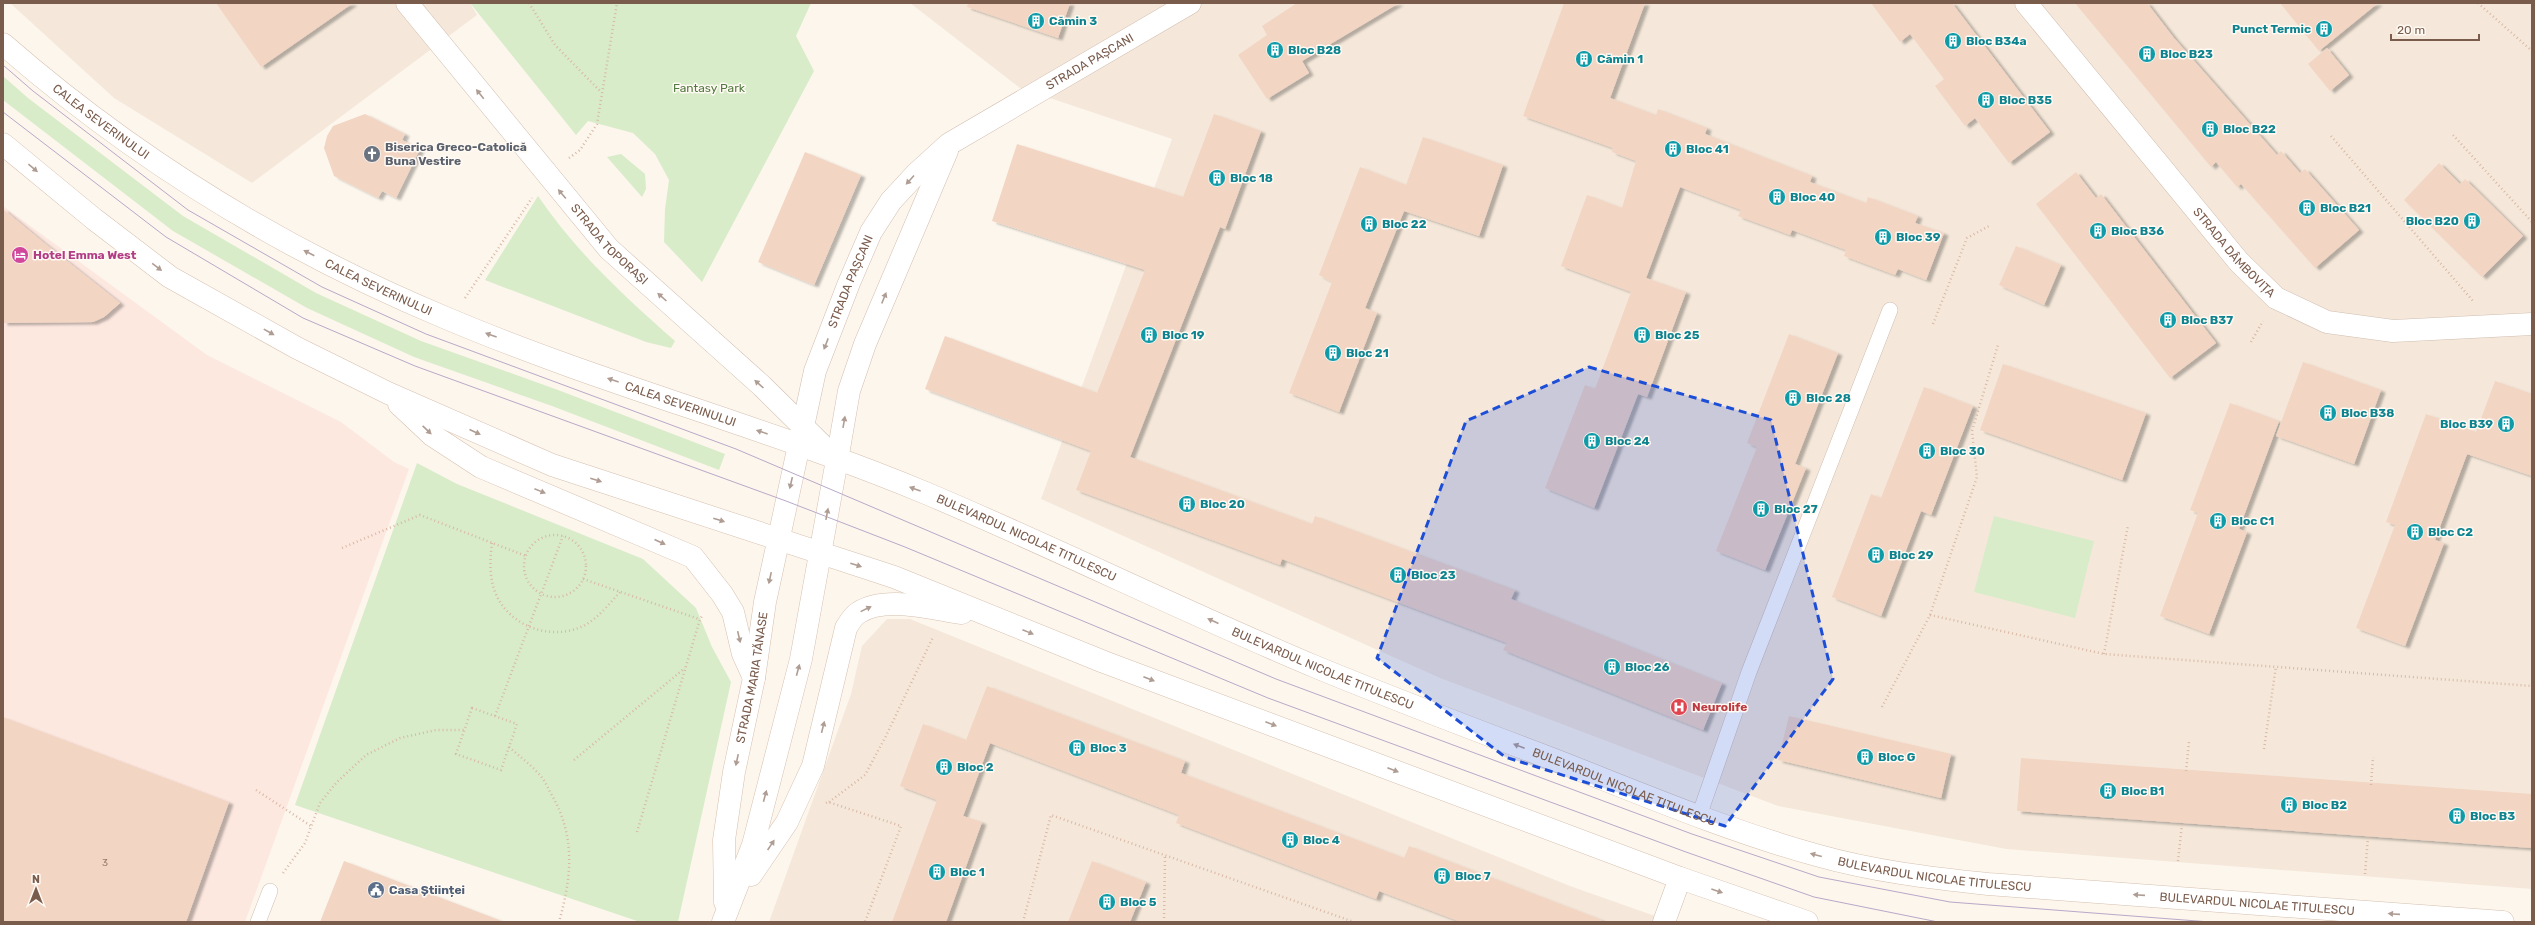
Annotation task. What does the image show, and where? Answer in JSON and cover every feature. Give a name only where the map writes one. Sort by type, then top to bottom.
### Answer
[{"type":"main road","name":"STRADA TOPORAȘI","points":[[407,3],[547,176],[609,249],[762,386],[801,436]]},
{"type":"main road","name":"STRADA PAȘCANI","points":[[801,436],[815,371],[849,283],[871,232],[891,201],[916,174],[949,144],[1190,3]]},
{"type":"main road","name":"STRADA DÂMBOVIȚA","points":[[2026,3],[2238,262],[2276,298],[2326,322],[2393,331],[2532,324]]},
{"type":"main road","name":"CALEA SEVERINULUI","points":[[3,44],[47,83],[114,134],[186,182],[271,234],[372,286],[450,320],[801,436]]},
{"type":"main road","points":[[3,144],[94,219],[170,277],[297,348],[388,393],[552,465],[894,577],[1112,665],[1680,878],[1807,922]]},
{"type":"main road","points":[[724,917],[753,845],[801,659],[810,616],[819,553],[850,391],[865,344],[949,144]]},
{"type":"main road","points":[[388,393],[432,435],[481,467],[693,556],[722,594],[733,612],[743,654],[754,678]]},
{"type":"main road","name":"BULEVARDUL NICOLAE TITULESCU","points":[[801,436],[837,460],[924,492],[1312,665],[1699,816],[1815,855],[1908,876],[1988,884],[2503,922]]},
{"type":"main road","name":"STRADA MARIA TĂNASE","points":[[724,917],[724,840],[734,772],[754,678],[765,602],[801,436]]},
{"type":"main road","points":[[724,917],[787,822],[813,766],[846,628],[856,614],[870,607],[885,603],[992,617]]},
{"type":"main road","points":[[1664,922],[1680,878]]},
{"type":"lane","points":[[1699,816],[1749,672],[1890,310]]},
{"type":"lane","points":[[258,922],[270,891]]},
{"type":"path","points":[[529,3],[555,45],[601,93]]},
{"type":"path","points":[[450,320],[547,176],[580,150],[597,124],[617,3]]},
{"type":"path","points":[[2478,3],[2532,51]]},
{"type":"path","points":[[2453,135],[2532,222]]},
{"type":"path","points":[[2331,136],[2494,326]]},
{"type":"path","points":[[1933,324],[1967,238],[1989,226]]},
{"type":"path","points":[[1882,707],[1930,615],[1977,477],[1972,431],[1998,345]]},
{"type":"path","points":[[342,548],[420,515],[526,556]]},
{"type":"path","points":[[2104,654],[2128,525]]},
{"type":"path","points":[[495,716],[543,594],[563,536]]},
{"type":"path","points":[[563,536],[572,540],[584,556],[586,566],[583,579],[572,592],[563,596],[543,594],[534,589],[528,581],[524,571],[526,556],[534,543],[543,537],[563,536]]},
{"type":"path","points":[[492,543],[490,567],[495,591],[504,608],[518,622],[543,632],[562,631],[582,627],[604,610],[620,592]]},
{"type":"path","points":[[583,579],[700,619],[637,832]]},
{"type":"path","points":[[1930,615],[2104,654],[2276,666],[2532,687]]},
{"type":"path","points":[[787,822],[828,802],[865,775],[890,729],[932,637]]},
{"type":"path","points":[[2264,749],[2276,666]]},
{"type":"path","points":[[574,760],[685,668]]},
{"type":"path","points":[[472,708],[517,724],[501,770],[456,754],[464,730],[472,708]]},
{"type":"path","points":[[270,891],[305,843],[320,803],[336,783],[366,755],[400,738],[436,730],[464,730]]},
{"type":"path","points":[[2186,771],[2189,742]]},
{"type":"path","points":[[509,747],[540,774],[561,810],[568,840],[570,868],[566,900],[559,922]]},
{"type":"path","points":[[2371,784],[2373,757]]},
{"type":"path","points":[[256,790],[311,826]]},
{"type":"path","points":[[828,802],[900,826],[865,922]]},
{"type":"path","points":[[1024,922],[1052,815],[1354,922]]},
{"type":"path","points":[[2178,860],[2182,824]]},
{"type":"path","points":[[2365,874],[2368,838]]},
{"type":"path","points":[[1164,922],[1165,855]]},
{"type":"highlighted area","points":[[1589,367],[1771,420],[1833,679],[1725,826],[1505,757],[1377,658],[1466,421]]},
{"type":"shaded area","points":[[10,3],[470,3],[477,15],[252,183],[114,98]]},
{"type":"shaded area","points":[[910,3],[2532,3],[2532,889],[2006,849],[1778,806],[1440,678],[1041,499],[1172,139],[1020,88]]},
{"type":"shaded area","points":[[3,206],[207,355],[341,422],[394,462],[409,469],[245,922],[3,922]]},
{"type":"shaded area","points":[[887,619],[910,619],[1570,886],[1672,922],[769,922],[851,694],[862,646]]},
{"type":"green space","name":"Fantasy Park","points":[[470,3],[811,3],[796,36],[814,71],[702,282],[664,242],[665,209],[669,180],[655,154],[633,133],[588,121],[576,135]]},
{"type":"green space","points":[[3,76],[28,98],[183,216],[316,293],[421,341],[558,390],[725,454],[719,470],[552,406],[414,357],[307,308],[173,231],[3,100]]},
{"type":"green space","points":[[621,154],[645,174],[646,189],[642,197],[607,157]]},
{"type":"green space","points":[[538,196],[568,236],[602,273],[675,341],[671,348],[646,342],[485,280]]},
{"type":"green space","points":[[417,463],[457,484],[643,559],[696,608],[712,647],[731,682],[678,922],[640,922],[295,805]]},
{"type":"green space","points":[[1994,516],[2094,541],[2075,618],[1974,592]]},
{"type":"building","points":[[216,3],[353,3],[261,67]]},
{"type":"building","name":"Cămin 3","points":[[968,3],[1070,3],[1058,38],[967,7]]},
{"type":"building","name":"Bloc B28","points":[[1297,3],[1399,3],[1302,61],[1309,73],[1267,99],[1238,55],[1267,35],[1262,26]]},
{"type":"building","points":[[1564,3],[1645,3],[1610,98],[1656,115],[1658,109],[1707,128],[1705,134],[1812,176],[1810,182],[1866,203],[1868,197],[1918,216],[1915,223],[1944,233],[1926,280],[1898,269],[1895,275],[1844,256],[1846,250],[1792,230],[1790,235],[1738,216],[1741,210],[1680,187],[1646,278],[1686,292],[1647,397],[1638,394],[1594,508],[1545,488],[1585,385],[1595,389],[1631,292],[1561,266],[1587,195],[1622,208],[1636,161],[1612,152],[1613,148],[1523,116]]},
{"type":"building","points":[[1871,3],[1952,3],[2050,132],[2009,163],[1975,118],[1965,126],[1935,86],[1944,79],[1910,34],[1900,42]]},
{"type":"building","points":[[2075,3],[2147,3],[2174,38],[2277,155],[2281,151],[2300,173],[2305,169],[2359,230],[2315,268],[2241,184],[2237,187],[2216,162],[2211,167]]},
{"type":"building","name":"Punct Termic","points":[[2280,3],[2378,3],[2319,51]]},
{"type":"building","points":[[2327,48],[2349,75],[2330,91],[2308,64]]},
{"type":"building","name":"Biserica Greco-Catolică Buna Vestire","points":[[365,114],[405,134],[402,140],[420,149],[396,198],[382,191],[378,198],[334,176],[324,148],[327,136],[333,126]]},
{"type":"building","points":[[1214,114],[1261,131],[1225,229],[1220,227],[1130,457],[1312,524],[1315,516],[1515,590],[1511,599],[1722,683],[1703,730],[1503,650],[1507,643],[1282,559],[1280,565],[1076,490],[1091,451],[925,389],[945,336],[1097,393],[1145,270],[992,221],[1017,144],[1183,197]]},
{"type":"building","name":"Bloc 22","points":[[1423,137],[1503,165],[1479,236],[1404,211],[1365,308],[1377,313],[1339,412],[1289,393],[1332,282],[1319,275],[1360,167],[1406,185]]},
{"type":"building","points":[[805,152],[861,175],[814,285],[758,262]]},
{"type":"building","name":"Bloc B20","points":[[2439,163],[2460,184],[2465,179],[2523,236],[2482,277],[2404,200]]},
{"type":"building","points":[[2076,172],[2096,198],[2101,194],[2216,343],[2170,378],[2036,204]]},
{"type":"building","points":[[3,209],[120,303],[104,317],[93,322],[3,323]]},
{"type":"building","points":[[2016,246],[2061,265],[2044,305],[1999,285]]},
{"type":"building","points":[[1789,334],[1838,353],[1795,464],[1806,468],[1765,570],[1716,551],[1757,447],[1747,443]]},
{"type":"building","name":"Bloc B38","points":[[2303,362],[2381,390],[2354,464],[2276,436]]},
{"type":"building","points":[[2003,364],[2146,413],[2122,480],[1980,430]]},
{"type":"building","name":"Bloc C2","points":[[2495,381],[2532,394],[2532,476],[2467,454],[2435,540],[2444,543],[2405,646],[2356,628],[2395,525],[2386,522],[2426,414],[2476,432]]},
{"type":"building","points":[[1924,387],[1973,406],[1931,515],[1921,511],[1881,616],[1832,597],[1871,494],[1881,498]]},
{"type":"building","name":"Bloc C1","points":[[2230,403],[2279,421],[2239,529],[2247,532],[2209,634],[2160,616],[2198,513],[2190,510]]},
{"type":"building","points":[[987,686],[1185,761],[1181,773],[1404,858],[1409,846],[1602,920],[1601,922],[1461,922],[1379,891],[1376,899],[1176,823],[1179,815],[990,743],[963,816],[982,822],[946,922],[892,922],[937,800],[900,786],[923,724],[966,740]]},
{"type":"building","name":"Bloc G","points":[[1789,716],[1951,754],[1941,798],[1778,760]]},
{"type":"building","points":[[3,717],[229,802],[186,922],[3,922]]},
{"type":"building","points":[[2021,758],[2532,794],[2532,848],[2017,811]]},
{"type":"building","name":"Casa Științei","points":[[344,861],[499,920],[498,922],[320,922]]},
{"type":"building","name":"Bloc 5","points":[[1092,861],[1146,882],[1130,922],[1068,922]]},
{"type":"tram line","points":[[3,65],[33,91],[188,210],[322,287],[426,334],[736,449],[1276,679],[1692,834],[1819,877],[1950,902],[2210,922]]},
{"type":"tram line","points":[[3,112],[166,237],[303,318],[415,366],[786,501],[905,547],[1268,698],[1686,852],[1814,897],[1938,922]]},
{"type":"place","name":"Cămin 3","points":[[1036,21]]},
{"type":"place","name":"Punct Termic","points":[[2324,29]]},
{"type":"place","name":"Bloc B34a","points":[[1953,41]]},
{"type":"place","name":"Bloc B28","points":[[1275,50]]},
{"type":"place","name":"Bloc B23","points":[[2147,54]]},
{"type":"place","name":"Cămin 1","points":[[1584,59]]},
{"type":"place","name":"Bloc B35","points":[[1986,100]]},
{"type":"place","name":"Bloc B22","points":[[2210,129]]},
{"type":"place","name":"Bloc 41","points":[[1673,149]]},
{"type":"place","name":"Biserica Greco-Catolică Buna Vestire","points":[[372,154]]},
{"type":"place","name":"Bloc 18","points":[[1217,178]]},
{"type":"place","name":"Bloc 40","points":[[1777,197]]},
{"type":"place","name":"Bloc B21","points":[[2307,208]]},
{"type":"place","name":"Bloc B20","points":[[2472,221]]},
{"type":"place","name":"Bloc 22","points":[[1369,224]]},
{"type":"place","name":"Bloc B36","points":[[2098,231]]},
{"type":"place","name":"Bloc 39","points":[[1883,237]]},
{"type":"place","name":"Hotel Emma West","points":[[20,255]]},
{"type":"place","name":"Bloc B37","points":[[2168,320]]},
{"type":"place","name":"Bloc 19","points":[[1149,335]]},
{"type":"place","name":"Bloc 25","points":[[1642,335]]},
{"type":"place","name":"Bloc 21","points":[[1333,353]]},
{"type":"place","name":"Bloc 28","points":[[1793,398]]},
{"type":"place","name":"Bloc B38","points":[[2328,413]]},
{"type":"place","name":"Bloc B39","points":[[2506,424]]},
{"type":"place","name":"Bloc 24","points":[[1592,441]]},
{"type":"place","name":"Bloc 30","points":[[1927,451]]},
{"type":"place","name":"Bloc 20","points":[[1187,504]]},
{"type":"place","name":"Bloc 27","points":[[1761,509]]},
{"type":"place","name":"Bloc C1","points":[[2218,521]]},
{"type":"place","name":"Bloc C2","points":[[2415,532]]},
{"type":"place","name":"Bloc 29","points":[[1876,555]]},
{"type":"place","name":"Bloc 23","points":[[1398,575]]},
{"type":"place","name":"Bloc 26","points":[[1612,667]]},
{"type":"place","name":"Neurolife","points":[[1679,707]]},
{"type":"place","name":"Bloc 3","points":[[1077,748]]},
{"type":"place","name":"Bloc G","points":[[1865,757]]},
{"type":"place","name":"Bloc 2","points":[[944,767]]},
{"type":"place","name":"Bloc B1","points":[[2108,791]]},
{"type":"place","name":"Bloc B2","points":[[2289,805]]},
{"type":"place","name":"Bloc B3","points":[[2457,816]]},
{"type":"place","name":"Bloc 4","points":[[1290,840]]},
{"type":"place","name":"Bloc 1","points":[[937,872]]},
{"type":"place","name":"Bloc 7","points":[[1442,876]]},
{"type":"place","name":"Casa Științei","points":[[376,890]]},
{"type":"place","name":"Bloc 5","points":[[1107,902]]}]
